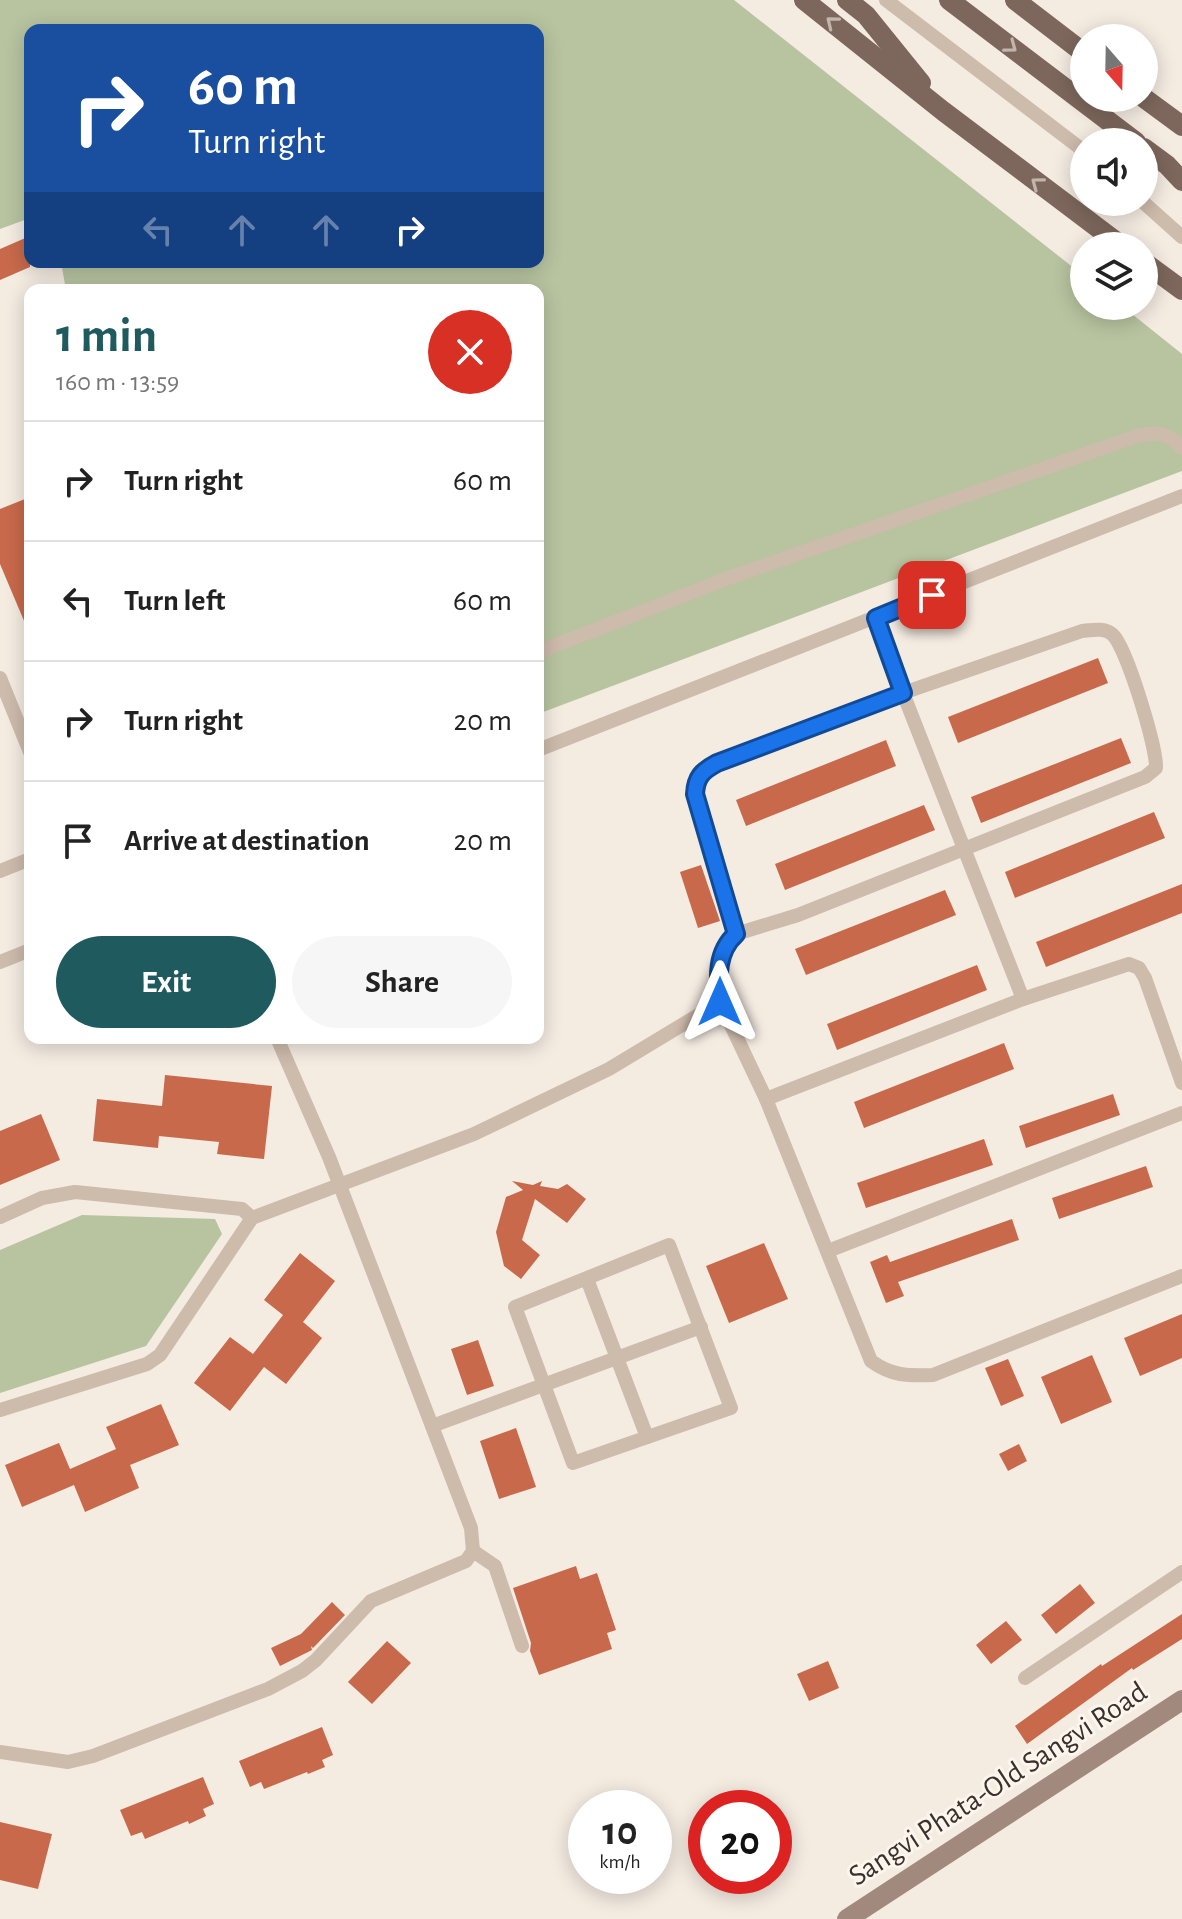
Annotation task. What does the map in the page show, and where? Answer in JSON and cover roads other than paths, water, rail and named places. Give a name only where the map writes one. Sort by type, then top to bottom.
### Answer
[{"type":"main road","points":[[804,0],[943,111],[1103,232]]},
{"type":"main road","points":[[847,0],[866,15],[943,111]]},
{"type":"main road","points":[[949,0],[1116,128]]},
{"type":"main road","points":[[1015,0],[1070,42]]},
{"type":"main road","points":[[1158,108],[1182,126]]},
{"type":"main road","points":[[1158,160],[1177,174]]},
{"type":"main road","points":[[1158,272],[1182,290]]},
{"type":"main road","name":"Sangvi Phata-Old Sangvi Road","points":[[847,1919],[1182,1700]]},
{"type":"lane","points":[[886,0],[1070,140]]},
{"type":"lane","points":[[1158,215],[1182,237]]},
{"type":"lane","points":[[544,650],[731,577],[1140,435],[1160,432],[1171,437],[1182,448]]},
{"type":"lane","points":[[544,748],[1182,496]]},
{"type":"lane","points":[[876,618],[1023,999]]},
{"type":"lane","points":[[736,934],[695,794],[696,781],[703,770],[903,693],[1082,631],[1100,629],[1112,634],[1122,651],[1155,745],[1156,768],[1145,777],[798,915],[736,934],[726,943],[720,955],[720,1002],[766,1099],[871,1361],[885,1371],[900,1376],[933,1375],[1182,1276]]},
{"type":"lane","points":[[0,678],[24,737]]},
{"type":"lane","points":[[1,869],[24,861]]},
{"type":"lane","points":[[0,962],[24,952]]},
{"type":"lane","points":[[766,1099],[1023,999],[1129,964],[1139,968],[1145,978],[1182,1083]]},
{"type":"lane","points":[[0,1410],[147,1364],[160,1355],[252,1218],[474,1134],[609,1069],[720,1002]]},
{"type":"lane","points":[[0,1752],[68,1762],[93,1756],[268,1689],[316,1660],[371,1601],[466,1561],[473,1551],[471,1528],[338,1184],[280,1044]]},
{"type":"lane","points":[[828,1251],[1182,1113]]},
{"type":"lane","points":[[0,1217],[42,1198],[75,1192],[242,1209],[252,1218]]},
{"type":"lane","points":[[669,1245],[731,1408],[573,1463],[515,1307],[587,1279],[669,1245]]},
{"type":"lane","points":[[587,1279],[647,1437]]},
{"type":"lane","points":[[432,1426],[701,1327]]},
{"type":"lane","points":[[473,1551],[495,1566],[522,1646]]},
{"type":"lane","points":[[1025,1678],[1182,1572]]}]
